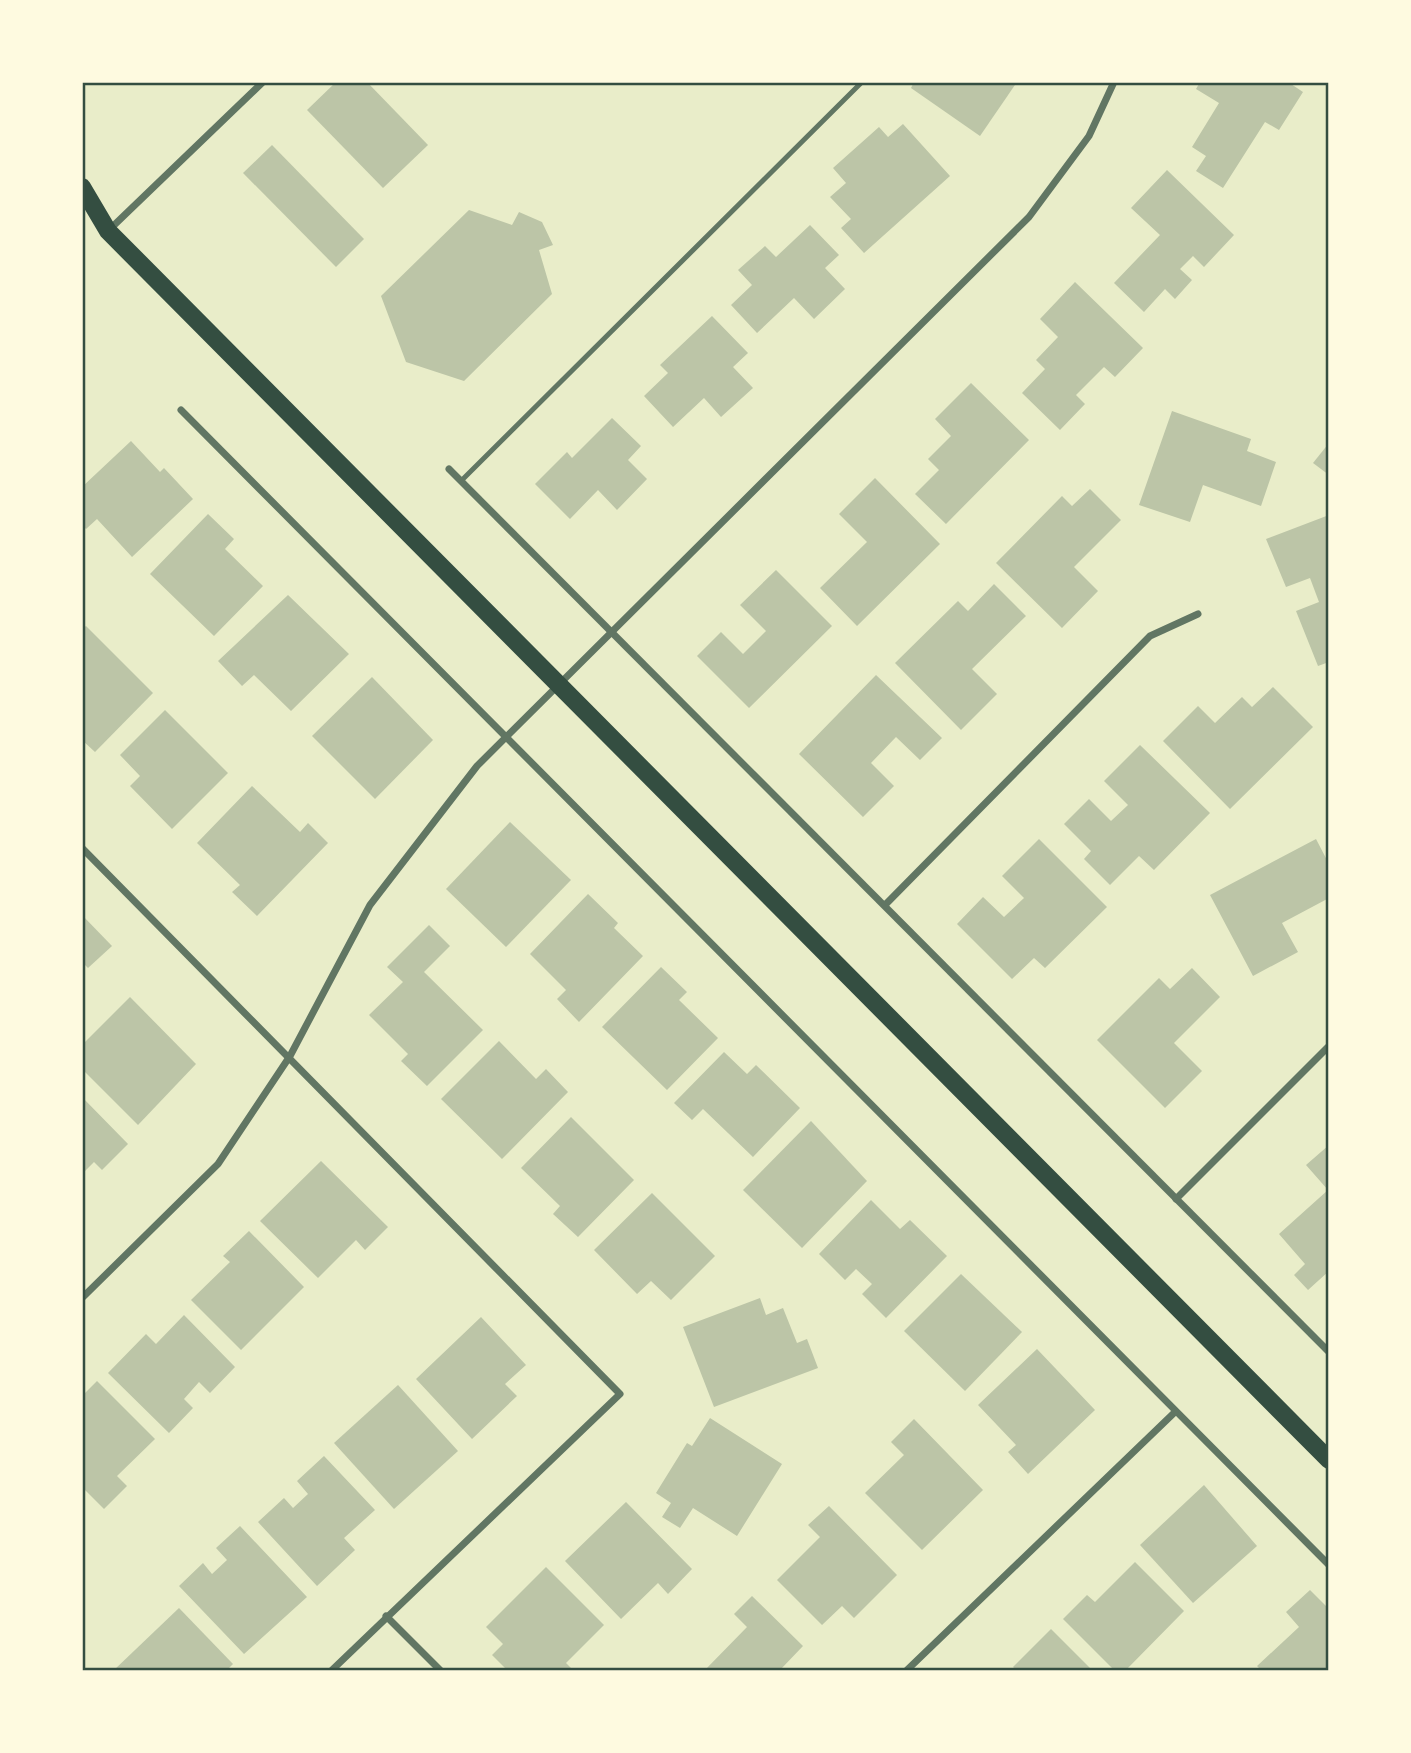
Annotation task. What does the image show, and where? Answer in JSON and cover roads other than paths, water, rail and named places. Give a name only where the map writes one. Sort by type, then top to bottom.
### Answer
[{"type":"main road","points":[[82,187],[108,231]]},
{"type":"main road","points":[[82,215],[108,231],[1329,1460]]},
{"type":"street","points":[[108,231],[263,82]]},
{"type":"street","points":[[82,1298],[218,1164],[290,1056],[370,905],[446,804],[558,684],[1029,217],[1088,136],[1114,82]]},
{"type":"street","points":[[181,410],[1329,1565]]},
{"type":"street","points":[[449,468],[1329,1352]]},
{"type":"street","points":[[885,905],[1150,636],[1198,614]]},
{"type":"street","points":[[82,848],[290,1056],[620,1394],[331,1671]]},
{"type":"street","points":[[1176,1199],[1329,1046]]},
{"type":"street","points":[[906,1671],[1175,1412]]},
{"type":"street","points":[[386,1616],[441,1671]]},
{"type":"lane","points":[[461,481],[862,82]]}]
